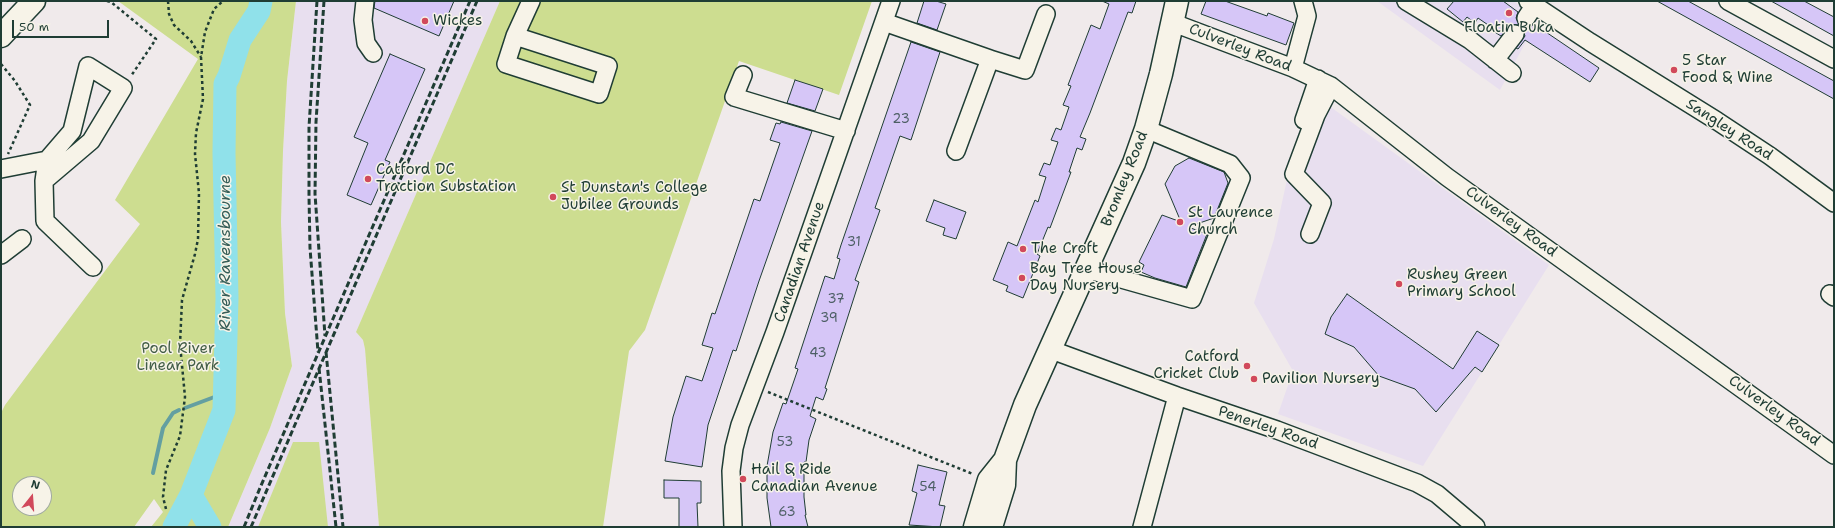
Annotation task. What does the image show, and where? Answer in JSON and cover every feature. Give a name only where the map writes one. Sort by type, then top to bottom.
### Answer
[{"type":"main road","points":[[1,36],[34,1]]},
{"type":"main road","name":"Bromley Road","points":[[991,527],[1004,486],[1005,460],[1025,404],[1134,163],[1146,129],[1177,1]]},
{"type":"main road","name":"Bromley Road","points":[[975,527],[989,480],[1005,460]]},
{"type":"street","points":[[365,1],[363,20],[366,42],[373,53]]},
{"type":"street","points":[[515,36],[608,66],[599,94],[506,64],[515,36],[531,1]]},
{"type":"street","name":"Canadian Avenue","points":[[733,527],[731,472],[734,448],[738,433],[891,1]]},
{"type":"street","points":[[1293,68],[1307,16],[1303,1]]},
{"type":"street","points":[[1406,1],[1470,40],[1512,73]]},
{"type":"street","points":[[1729,1],[1834,59]]},
{"type":"street","name":"Sangley Road","points":[[1532,6],[1560,22],[1737,134],[1770,156],[1834,204]]},
{"type":"street","points":[[884,22],[1025,70],[1046,14]]},
{"type":"street","name":"Culverley Road","points":[[1171,22],[1293,68],[1325,82],[1448,177],[1834,455]]},
{"type":"street","points":[[1495,60],[1515,34]]},
{"type":"street","points":[[956,151],[990,59]]},
{"type":"street","points":[[44,181],[91,141],[123,88],[88,66],[72,131],[47,160],[44,181],[45,221],[93,267]]},
{"type":"street","points":[[743,75],[734,97],[846,130]]},
{"type":"street","points":[[1297,140],[1325,82]]},
{"type":"street","points":[[1310,234],[1322,203],[1294,174],[1316,115],[1325,82]]},
{"type":"street","points":[[1086,269],[1192,299],[1241,178],[1230,164],[1146,129]]},
{"type":"street","points":[[1,169],[47,160]]},
{"type":"street","points":[[1,255],[22,239]]},
{"type":"street","name":"Penerley Road","points":[[1049,349],[1177,396],[1277,430],[1417,483],[1437,494],[1476,527]]},
{"type":"street","points":[[1142,527],[1177,396]]},
{"type":"path","points":[[107,1],[111,2],[156,39],[123,88]]},
{"type":"path","points":[[168,1],[169,14],[174,25],[191,41],[201,57]]},
{"type":"path","points":[[166,509],[163,497],[166,470],[180,436],[185,397],[180,344],[182,300],[198,239],[199,193],[195,154],[197,127],[203,99],[201,57],[205,32],[214,9],[223,1]]},
{"type":"path","points":[[1,64],[15,81],[30,105],[1,169]]},
{"type":"path","points":[[766,391],[989,480]]},
{"type":"shaded area","points":[[296,1],[500,1],[356,332],[363,340],[365,349],[379,527],[228,527],[270,428],[292,366],[285,313],[281,222],[287,81]]},
{"type":"shaded area","points":[[1377,1],[1514,1],[1537,21],[1500,90]]},
{"type":"shaded area","name":"Rushey Green Primary School","points":[[1314,95],[1549,265],[1423,466],[1278,414],[1293,371],[1254,303],[1274,239],[1288,175]]},
{"type":"green space","name":"Pool River Linear Park","points":[[118,1],[296,1],[287,81],[281,222],[285,313],[292,366],[270,428],[228,527],[151,527],[163,512],[154,499],[134,527],[1,527],[1,413],[5,405],[140,224],[115,200],[198,59]]},
{"type":"green space","name":"St Dunstan's College Jubilee Grounds","points":[[500,1],[872,1],[839,95],[739,61],[645,330],[629,351],[603,527],[379,527],[365,349],[363,340],[356,332]]},
{"type":"green space","points":[[293,442],[319,442],[328,527],[258,527]]},
{"type":"building","name":"Wickes","points":[[375,1],[454,1],[439,36],[374,8]]},
{"type":"building","points":[[924,1],[936,1],[946,4],[937,30],[917,23]]},
{"type":"building","points":[[1102,1],[1136,1],[1132,13],[1128,12],[1080,137],[1086,139],[1082,150],[1077,148],[1069,172],[1071,172],[1050,228],[1048,227],[1037,254],[1040,256],[1023,298],[1006,291],[1008,286],[993,280],[1008,242],[1017,246],[1035,200],[1038,202],[1046,177],[1039,175],[1044,163],[1050,165],[1058,142],[1051,140],[1056,128],[1061,130],[1069,107],[1063,105],[1071,86],[1068,85],[1091,25],[1100,29],[1109,4]]},
{"type":"building","points":[[1206,1],[1225,1],[1267,16],[1268,13],[1294,23],[1286,45],[1201,14]]},
{"type":"building","points":[[1454,1],[1503,1],[1518,12],[1516,18],[1520,25],[1511,25],[1501,36],[1478,18],[1475,23],[1467,17],[1463,22],[1447,9]]},
{"type":"building","points":[[1657,1],[1688,1],[1834,81],[1834,99]]},
{"type":"building","points":[[1771,1],[1804,1],[1834,17],[1834,36]]},
{"type":"building","points":[[1534,24],[1599,68],[1590,82],[1525,40],[1518,49],[1516,48],[1525,36],[1522,27],[1530,27]]},
{"type":"building","points":[[911,42],[940,52],[911,140],[900,136],[875,208],[880,210],[855,280],[859,282],[825,388],[827,389],[823,400],[816,397],[810,416],[816,419],[809,440],[806,462],[804,462],[805,515],[808,527],[771,527],[767,498],[767,466],[773,432],[783,403],[786,404],[798,369],[795,368],[825,276],[834,279],[840,259],[837,258],[841,245]]},
{"type":"building","points":[[390,54],[425,69],[385,160],[390,162],[371,205],[347,195],[368,143],[354,137]]},
{"type":"building","points":[[795,80],[823,89],[815,111],[787,103]]},
{"type":"building","points":[[781,122],[812,131],[736,351],[733,350],[708,425],[702,467],[665,461],[673,417],[686,376],[702,381],[713,348],[702,345],[712,313],[715,314],[754,199],[760,201],[780,143],[770,140],[776,123],[780,124]]},
{"type":"building","name":"St Laurence Church","points":[[1189,158],[1224,172],[1228,183],[1214,218],[1188,227],[1207,234],[1186,287],[1155,278],[1141,272],[1144,265],[1139,262],[1162,215],[1181,222],[1165,184],[1175,166]]},
{"type":"building","points":[[934,200],[966,212],[956,239],[943,235],[945,228],[926,221]]},
{"type":"building","points":[[1347,294],[1453,369],[1477,331],[1499,345],[1482,372],[1475,367],[1436,412],[1415,389],[1379,376],[1354,347],[1325,334],[1331,317]]},
{"type":"building","points":[[918,465],[947,472],[939,505],[945,506],[940,527],[909,525],[917,493],[912,491]]},
{"type":"building","points":[[664,480],[701,481],[701,503],[697,503],[698,527],[679,527],[679,498],[664,498]]},
{"type":"waterway","name":"River Ravensbourne","points":[[210,527],[191,495],[224,410],[227,298],[224,153],[225,84],[229,76],[240,40],[259,11],[261,1]]},
{"type":"waterway","points":[[185,408],[225,393]]},
{"type":"waterway","points":[[153,473],[163,428],[173,413],[179,410]]},
{"type":"waterway","points":[[174,527],[191,495]]},
{"type":"railway","points":[[317,1],[309,127],[309,196],[310,248],[318,352]]},
{"type":"railway","points":[[324,1],[316,122],[315,194],[325,336]]},
{"type":"railway","points":[[244,527],[470,1]]},
{"type":"railway","points":[[251,527],[477,1]]},
{"type":"railway","points":[[326,352],[343,527]]},
{"type":"railway","points":[[319,368],[336,527]]},
{"type":"place","name":"Floatin Buka","points":[[1509,13]]},
{"type":"place","name":"Wickes","points":[[425,21]]},
{"type":"place","name":"5 Star Food & Wine","points":[[1674,70]]},
{"type":"place","name":"Catford DC Traction Substation","points":[[368,179]]},
{"type":"place","name":"St Dunstan's College Jubilee Grounds","points":[[553,197]]},
{"type":"place","name":"St Laurence Church","points":[[1180,222]]},
{"type":"place","name":"The Croft","points":[[1023,249]]},
{"type":"place","name":"Bay Tree House Day Nursery","points":[[1022,278]]},
{"type":"place","name":"Rushey Green Primary School","points":[[1399,284]]},
{"type":"place","name":"Catford Cricket Club","points":[[1247,366]]},
{"type":"place","name":"Pavilion Nursery","points":[[1254,379]]},
{"type":"place","name":"Hail & Ride Canadian Avenue","points":[[743,479]]}]
